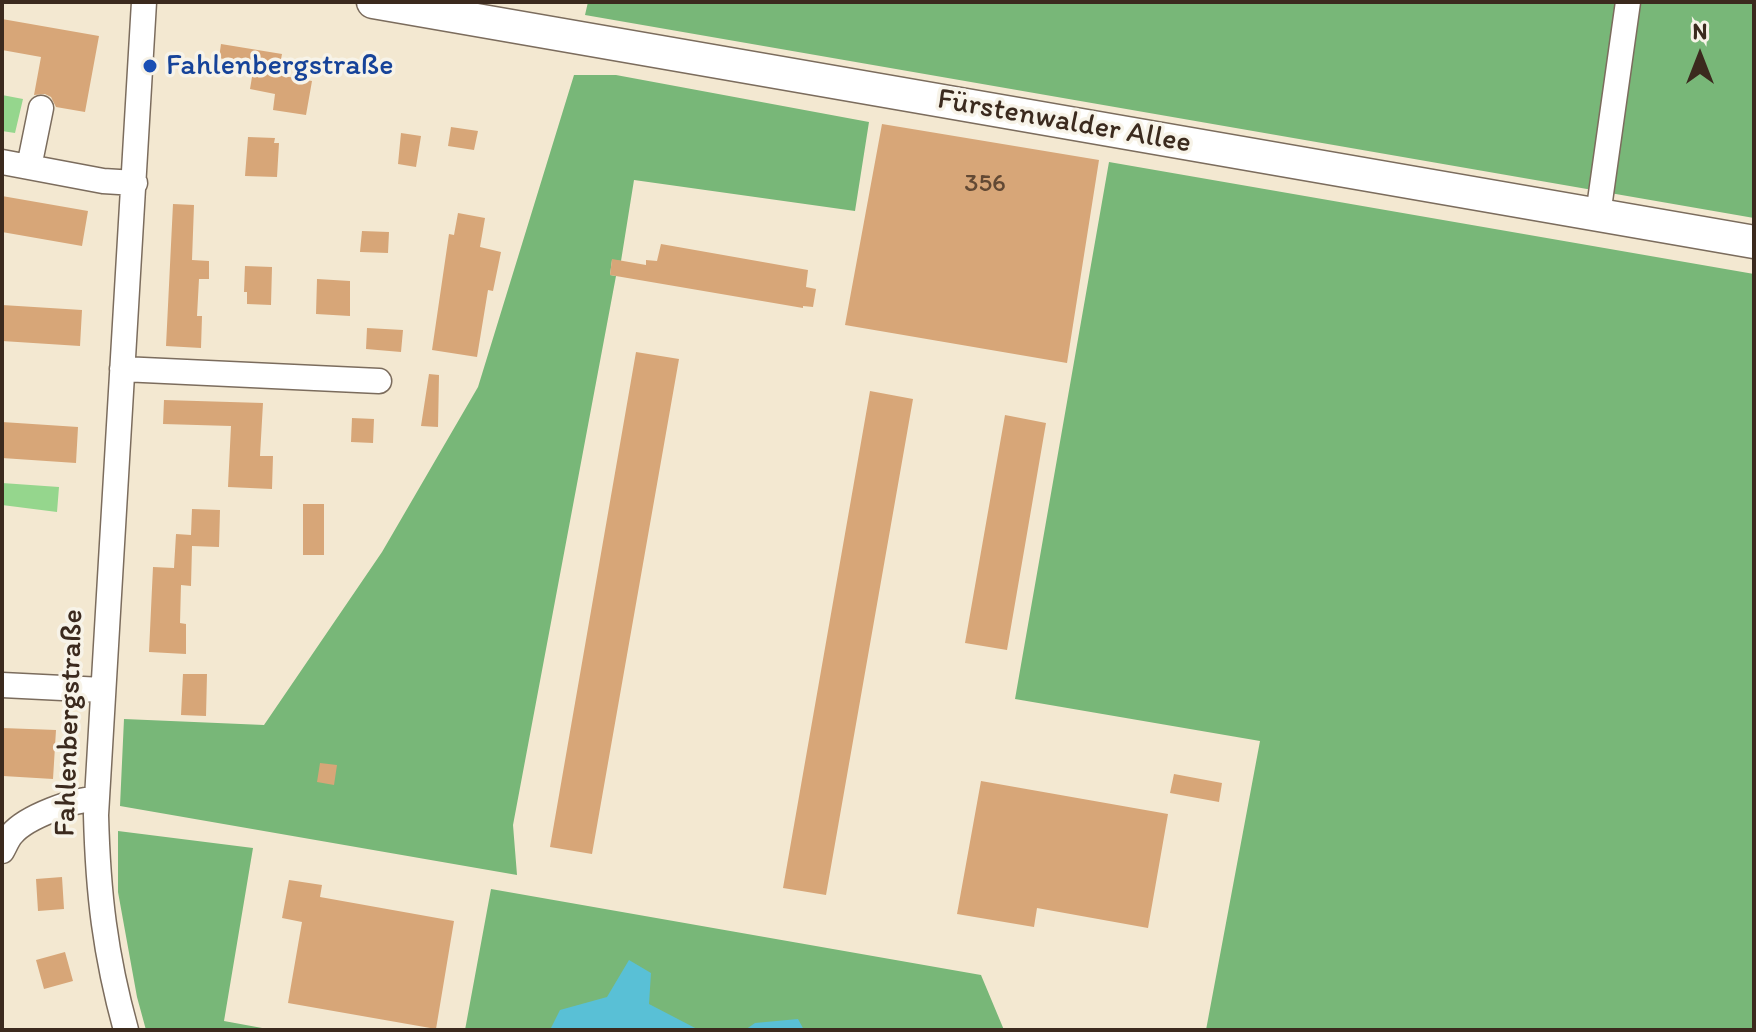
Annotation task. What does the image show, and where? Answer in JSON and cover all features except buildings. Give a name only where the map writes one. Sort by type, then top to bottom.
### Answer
[{"type":"main road","name":"Fürstenwalder Allee","points":[[373,2],[1754,242]]},
{"type":"street","name":"Fahlenbergstraße","points":[[126,1030],[106,955],[98,883],[96,799],[144,2]]},
{"type":"street","points":[[1598,215],[1628,2]]},
{"type":"street","points":[[29,167],[41,108]]},
{"type":"street","points":[[2,162],[103,181],[135,183]]},
{"type":"street","points":[[122,369],[379,381]]},
{"type":"street","points":[[2,685],[103,690]]},
{"type":"street","points":[[2,851],[12,833],[35,817],[84,799],[96,799]]},
{"type":"green space","points":[[588,2],[1754,2],[1754,218],[585,15]]},
{"type":"green space","points":[[574,75],[616,75],[869,122],[855,211],[634,180],[621,261],[612,260],[610,275],[616,276],[513,825],[517,875],[120,806],[124,719],[264,725],[382,552],[478,387]]},
{"type":"green space","points":[[2,95],[23,99],[15,133],[2,131]]},
{"type":"green space","points":[[1109,162],[1754,274],[1754,1030],[1206,1030],[1260,741],[1015,699]]},
{"type":"green space","points":[[2,483],[59,487],[57,512],[2,505]]},
{"type":"green space","points":[[118,831],[253,848],[224,1021],[273,1030],[146,1030],[118,892]]},
{"type":"green space","points":[[491,889],[981,975],[1004,1030],[465,1030]]},
{"type":"water","points":[[629,960],[651,973],[649,1004],[699,1030],[550,1030],[560,1010],[607,997]]},
{"type":"water","points":[[798,1019],[804,1030],[745,1030],[755,1023]]},
{"type":"place","name":"Fahlenbergstraße","points":[[150,66]]}]
